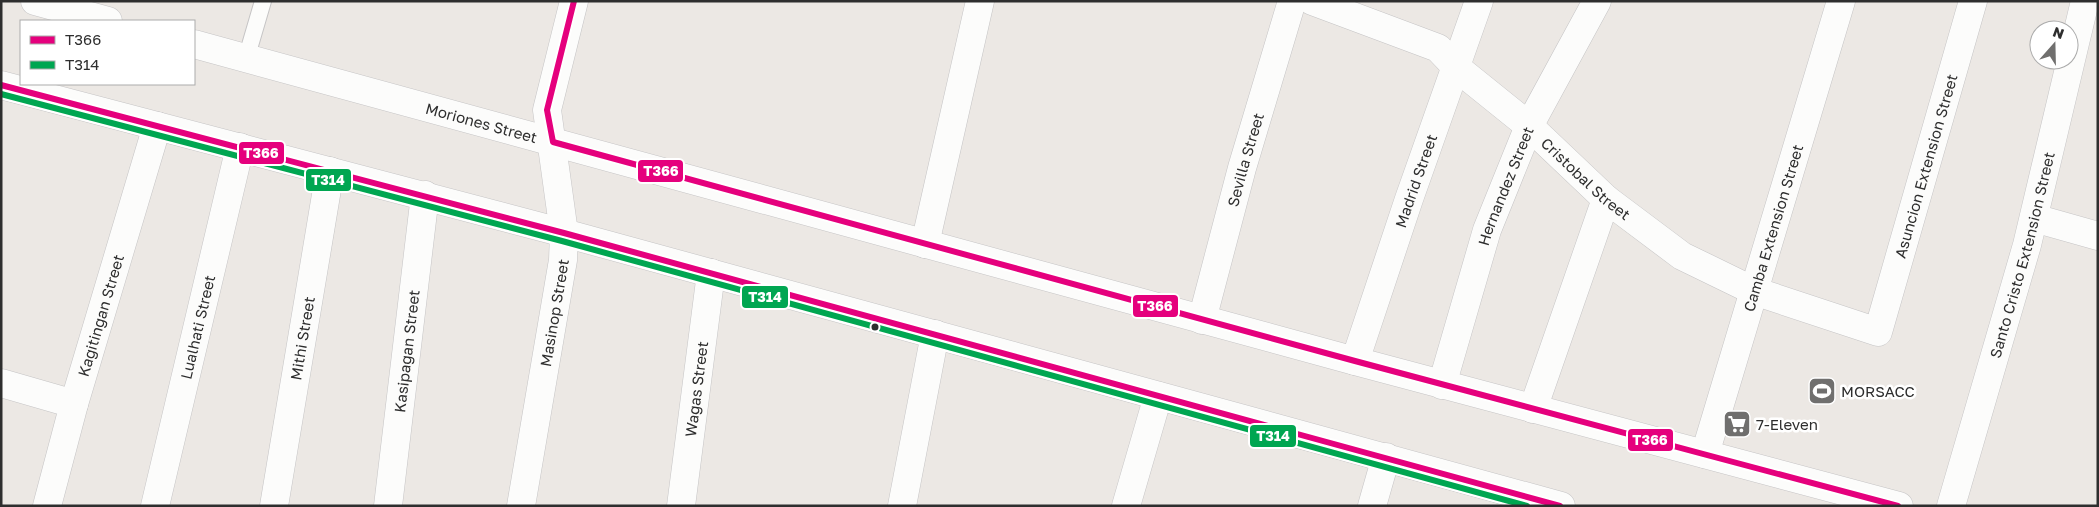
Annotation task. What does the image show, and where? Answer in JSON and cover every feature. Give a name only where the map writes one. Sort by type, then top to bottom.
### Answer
[{"type":"street","points":[[35,1],[104,20]]},
{"type":"street","name":"Masinop Street","points":[[521,506],[563,260],[564,233],[547,110],[574,1]]},
{"type":"street","points":[[924,244],[980,1]]},
{"type":"street","name":"Sevilla Street","points":[[1202,320],[1242,168],[1292,1]]},
{"type":"street","name":"Cristobal Street","points":[[1312,1],[1438,48],[1456,68],[1529,126],[1606,199],[1682,256],[1754,291],[1878,332]]},
{"type":"street","name":"Madrid Street","points":[[1355,361],[1479,1]]},
{"type":"street","name":"Hernandez Street","points":[[1442,385],[1488,230],[1529,126],[1597,1]]},
{"type":"street","name":"Camba Extension Street","points":[[1705,454],[1841,1]]},
{"type":"street","name":"Asuncion Extension Street","points":[[1878,332],[1973,1]]},
{"type":"street","name":"Santo Cristo Extension Street","points":[[1951,506],[2034,218],[2084,1]]},
{"type":"street","name":"Moriones Street","points":[[195,44],[1202,320],[1899,506]]},
{"type":"street","points":[[2,89],[157,126],[425,195],[1386,457],[1494,497],[1561,506]]},
{"type":"street","name":"Kagitingan Street","points":[[47,506],[74,404],[157,126]]},
{"type":"street","name":"Lualhati Street","points":[[155,506],[240,147]]},
{"type":"street","name":"Mithi Street","points":[[274,506],[330,171]]},
{"type":"street","name":"Kasipagan Street","points":[[388,506],[425,195]]},
{"type":"street","points":[[1533,409],[1606,199]]},
{"type":"street","points":[[2034,218],[2098,236]]},
{"type":"street","name":"Wagas Street","points":[[681,506],[711,273]]},
{"type":"street","points":[[902,506],[935,334]]},
{"type":"street","points":[[1,383],[74,404]]},
{"type":"street","points":[[1126,506],[1158,396]]},
{"type":"street","points":[[1372,506],[1386,457]]},
{"type":"lane","points":[[246,59],[263,1]]},
{"type":"transit line","name":"T366","points":[[574,1],[547,110],[553,142],[1355,361],[1898,506]]},
{"type":"transit line","name":"T366","points":[[1,85],[564,233],[1560,506]]},
{"type":"transit line","name":"T314","points":[[1,94],[562,241],[1527,506]]},
{"type":"place","name":"MORSACC","points":[[1822,391]]},
{"type":"place","name":"7-Eleven","points":[[1737,424]]}]
